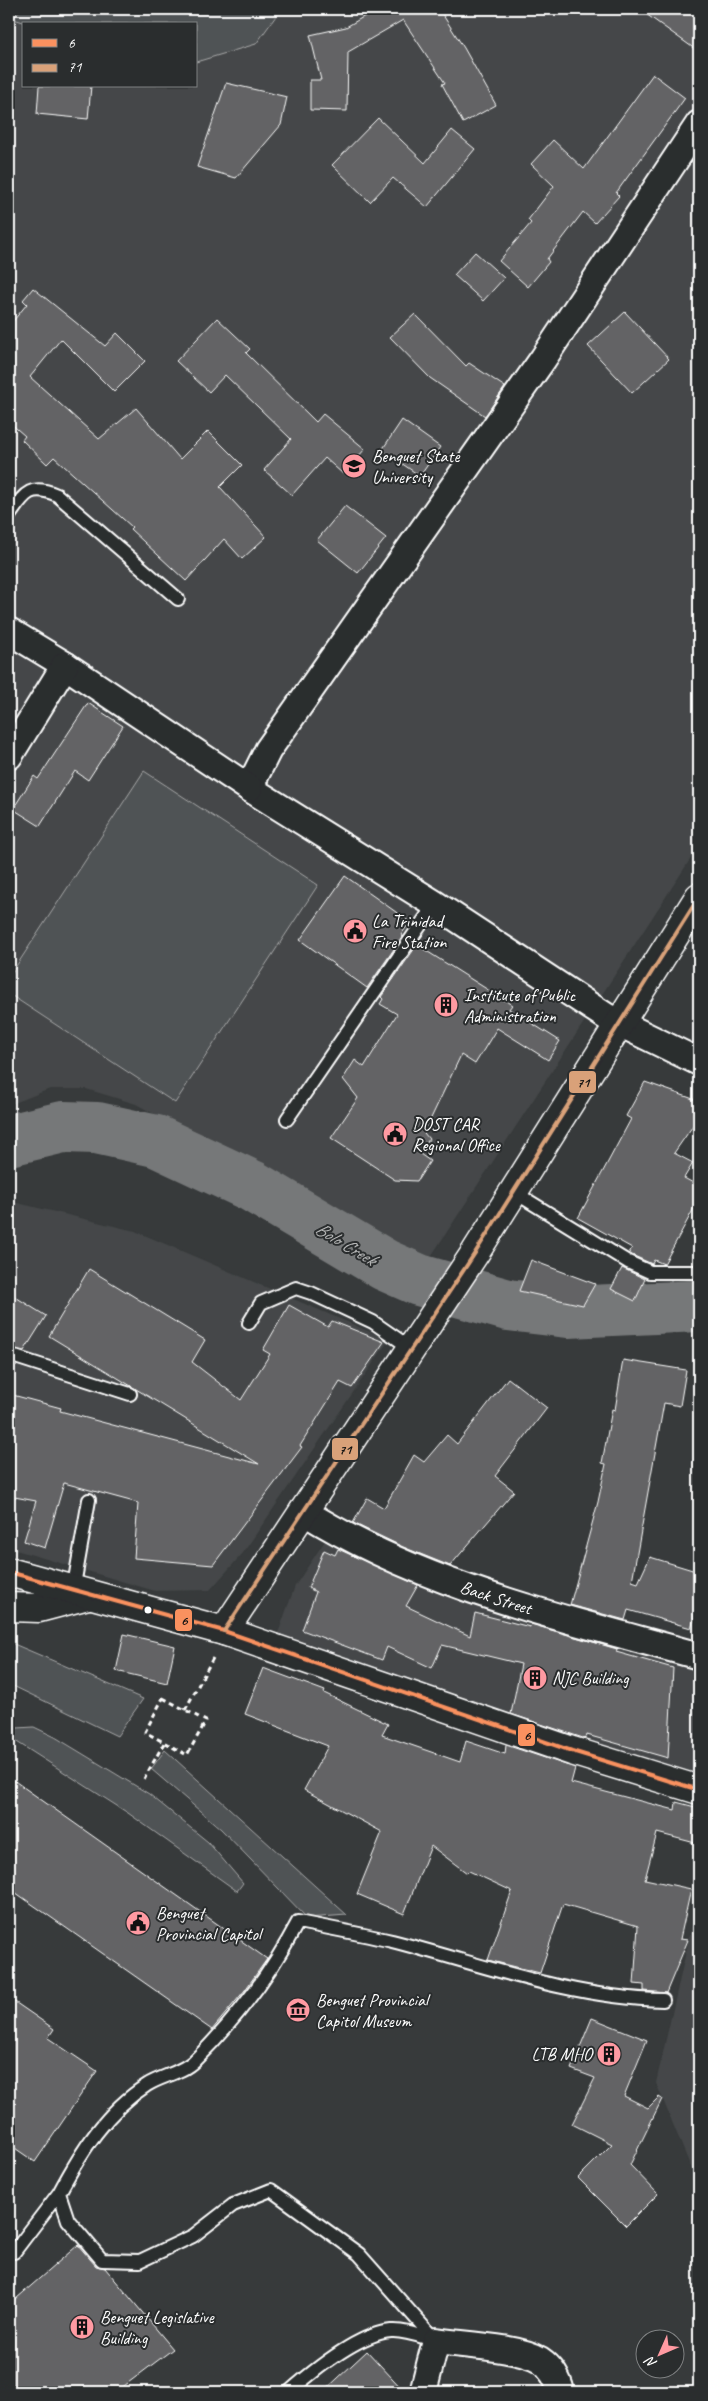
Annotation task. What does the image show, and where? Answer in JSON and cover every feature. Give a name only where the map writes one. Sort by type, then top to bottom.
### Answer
[{"type":"main road","points":[[224,1631],[475,1253],[699,897]]},
{"type":"main road","points":[[9,1572],[224,1631],[572,1751],[699,1790]]},
{"type":"main road","points":[[9,1607],[39,1608],[80,1593]]},
{"type":"street","points":[[249,788],[268,750],[548,351],[699,124]]},
{"type":"street","points":[[9,631],[65,665],[249,788],[435,904],[620,1023],[699,1062]]},
{"type":"street","points":[[9,756],[65,665]]},
{"type":"street","name":"Back Street","points":[[303,1511],[346,1536],[482,1595],[699,1656]]},
{"type":"street","points":[[424,2392],[436,2341],[518,2352],[540,2360],[552,2370],[561,2392]]},
{"type":"lane","points":[[9,516],[23,496],[34,489],[46,490],[56,495],[178,599]]},
{"type":"lane","points":[[287,1119],[435,904]]},
{"type":"lane","points":[[514,1192],[635,1265],[650,1272],[694,1272]]},
{"type":"lane","points":[[249,1323],[261,1303],[296,1288],[373,1322],[415,1345]]},
{"type":"lane","points":[[9,1355],[130,1394]]},
{"type":"lane","points":[[80,1593],[89,1500]]},
{"type":"lane","points":[[14,2252],[59,2193],[95,2133],[115,2111],[146,2086],[192,2063],[247,2003],[298,1922],[391,1941],[478,1966],[605,1996],[663,2000]]},
{"type":"lane","points":[[59,2193],[68,2220],[102,2260],[140,2261],[193,2236],[233,2205],[271,2190],[359,2254],[436,2341]]},
{"type":"lane","points":[[289,2392],[317,2368],[370,2336],[392,2331],[409,2333],[436,2341]]},
{"type":"path","points":[[185,1710],[209,1668],[224,1631]]},
{"type":"path","points":[[163,1698],[185,1710],[206,1721],[187,1755],[145,1732],[163,1698]]},
{"type":"path","points":[[144,1779],[164,1743]]},
{"type":"shaded area","name":"Benguet State University","points":[[22,9],[699,9],[699,846],[426,1264],[136,1104],[86,1089],[50,1089],[9,1105],[9,18]]},
{"type":"shaded area","points":[[22,9],[281,9],[256,44],[198,61],[198,22],[23,22],[10,18]]},
{"type":"shaded area","points":[[144,771],[318,885],[175,1103],[9,994],[9,977]]},
{"type":"shaded area","points":[[9,1201],[135,1231],[389,1340],[243,1553],[210,1590],[155,1591],[9,1548]]},
{"type":"shaded area","points":[[334,1527],[699,1667],[699,1774],[430,1693],[277,1636],[295,1586]]},
{"type":"shaded area","points":[[9,1642],[143,1699],[117,1736],[9,1684]]},
{"type":"shaded area","points":[[34,1727],[55,1737],[149,1794],[208,1842],[243,1883],[237,1891],[128,1813],[9,1737],[17,1728]]},
{"type":"shaded area","points":[[165,1750],[347,1915],[307,1918],[221,1829],[151,1769]]},
{"type":"shaded area","points":[[699,1895],[699,2187],[656,2083]]},
{"type":"building","points":[[377,9],[439,9],[464,48],[496,105],[463,123],[442,84],[445,83],[403,20],[348,52],[347,111],[310,110],[310,80],[321,80],[310,35],[346,27]]},
{"type":"building","points":[[639,9],[699,9],[699,52]]},
{"type":"building","points":[[653,74],[685,98],[616,193],[619,196],[595,223],[583,212],[547,259],[549,262],[528,287],[499,261],[531,223],[528,220],[554,186],[531,164],[553,140],[584,169]]},
{"type":"building","points":[[226,83],[287,97],[281,125],[236,178],[197,167]]},
{"type":"building","points":[[39,88],[91,88],[88,119],[37,114]]},
{"type":"building","points":[[378,118],[425,163],[452,130],[475,149],[427,207],[393,178],[370,202],[332,165]]},
{"type":"building","points":[[475,252],[504,278],[483,301],[454,275]]},
{"type":"building","points":[[33,288],[105,346],[117,333],[145,361],[114,392],[61,339],[30,377],[99,439],[136,408],[180,459],[208,431],[242,465],[220,487],[266,537],[242,559],[224,539],[186,581],[130,529],[132,527],[54,457],[47,464],[22,440],[25,436],[9,422],[9,326],[27,304],[23,300]]},
{"type":"building","points":[[625,312],[669,359],[632,393],[588,346]]},
{"type":"building","points":[[415,314],[466,366],[469,363],[505,387],[485,416],[430,378],[390,337]]},
{"type":"building","points":[[217,318],[250,349],[246,353],[316,422],[323,414],[365,449],[343,474],[325,458],[292,495],[264,470],[291,439],[225,375],[209,392],[176,361]]},
{"type":"building","points":[[402,420],[440,447],[420,476],[382,450]]},
{"type":"building","points":[[345,506],[386,538],[358,573],[317,540]]},
{"type":"building","points":[[88,703],[123,726],[88,780],[75,771],[40,826],[13,809],[34,776],[38,779]]},
{"type":"building","name":"La Trinidad Fire Station","points":[[345,876],[410,922],[401,935],[403,936],[367,988],[300,940]]},
{"type":"building","points":[[417,945],[512,1005],[509,1009],[560,1041],[548,1060],[497,1028],[475,1064],[461,1055],[424,1133],[429,1139],[420,1154],[430,1161],[417,1181],[395,1180],[331,1138],[358,1098],[343,1079],[355,1060],[364,1067],[397,1014],[380,1004],[383,999],[381,997]]},
{"type":"building","points":[[645,1082],[699,1101],[699,1117],[674,1153],[693,1163],[684,1178],[699,1186],[699,1199],[664,1264],[654,1260],[652,1264],[632,1255],[629,1253],[632,1248],[578,1218],[631,1119],[626,1116]]},
{"type":"building","points":[[531,1260],[595,1284],[583,1305],[519,1291]]},
{"type":"building","points":[[622,1268],[645,1279],[635,1301],[611,1289]]},
{"type":"building","points":[[89,1269],[205,1340],[192,1362],[241,1400],[270,1354],[263,1350],[289,1305],[328,1327],[332,1321],[384,1342],[352,1388],[340,1382],[300,1446],[302,1447],[213,1565],[134,1558],[138,1503],[64,1483],[45,1548],[24,1541],[36,1501],[9,1496],[9,1394],[61,1408],[60,1411],[259,1464],[49,1336]]},
{"type":"building","points":[[9,1293],[46,1316],[24,1351],[9,1347]]},
{"type":"building","points":[[623,1360],[686,1370],[680,1406],[664,1403],[632,1581],[638,1583],[650,1557],[699,1572],[699,1602],[691,1628],[628,1610],[625,1620],[570,1605],[598,1502],[606,1464],[602,1463],[612,1409],[615,1410]]},
{"type":"building","points":[[508,1378],[547,1408],[495,1476],[514,1491],[450,1566],[403,1547],[353,1523],[367,1498],[384,1508],[414,1455],[424,1462],[447,1435],[457,1444]]},
{"type":"building","points":[[338,1549],[418,1585],[406,1606],[470,1636],[475,1613],[530,1627],[531,1624],[617,1649],[616,1652],[673,1668],[668,1758],[587,1735],[586,1739],[511,1714],[521,1664],[442,1645],[432,1668],[387,1647],[382,1660],[302,1630],[316,1592],[308,1588],[324,1550],[335,1555]]},
{"type":"building","points":[[124,1634],[175,1646],[167,1683],[116,1671]]},
{"type":"building","points":[[263,1668],[325,1691],[324,1693],[388,1724],[382,1735],[460,1762],[466,1741],[505,1754],[506,1745],[575,1768],[571,1783],[675,1810],[676,1802],[699,1808],[699,1844],[657,1833],[645,1879],[691,1889],[680,1939],[688,1940],[666,1993],[644,1991],[644,1985],[634,1984],[638,1926],[563,1904],[540,1973],[488,1960],[512,1891],[469,1871],[467,1873],[431,1846],[404,1914],[357,1894],[382,1832],[304,1790],[328,1746],[245,1714]]},
{"type":"building","name":"Benguet Provincial Capitol","points":[[9,1777],[267,1959],[245,1990],[212,2030],[9,1888]]},
{"type":"building","points":[[9,1998],[54,2029],[48,2038],[97,2071],[35,2162],[9,2144]]},
{"type":"building","points":[[592,2018],[647,2040],[624,2096],[648,2108],[659,2097],[662,2099],[630,2165],[658,2194],[626,2226],[578,2178],[612,2144],[572,2124],[595,2078],[571,2069]]},
{"type":"building","name":"Benguet Legislative Building","points":[[78,2245],[96,2266],[105,2268],[173,2349],[116,2392],[9,2392],[9,2305]]},
{"type":"building","points":[[367,2351],[405,2392],[323,2392]]},
{"type":"waterway","name":"Bolo Creek","points":[[9,1140],[63,1127],[97,1128],[156,1141],[252,1186],[385,1265],[419,1280],[508,1305],[568,1312],[699,1306]]},
{"type":"transit line","name":"71","points":[[224,1631],[475,1253],[699,897]]},
{"type":"transit line","name":"6","points":[[9,1572],[224,1631],[572,1751],[699,1790]]},
{"type":"place","name":"Benguet State University","points":[[354,466]]},
{"type":"place","name":"La Trinidad Fire Station","points":[[355,931]]},
{"type":"place","name":"Institute of Public Administration","points":[[446,1005]]},
{"type":"place","name":"DOST CAR Regional Office","points":[[395,1134]]},
{"type":"place","name":"NJC Building","points":[[535,1678]]},
{"type":"place","name":"Benguet Provincial Capitol","points":[[138,1923]]},
{"type":"place","name":"Benguet Provincial Capitol Museum","points":[[298,2010]]},
{"type":"place","name":"LTB MHO","points":[[609,2054]]},
{"type":"place","name":"Benguet Legislative Building","points":[[82,2327]]}]
